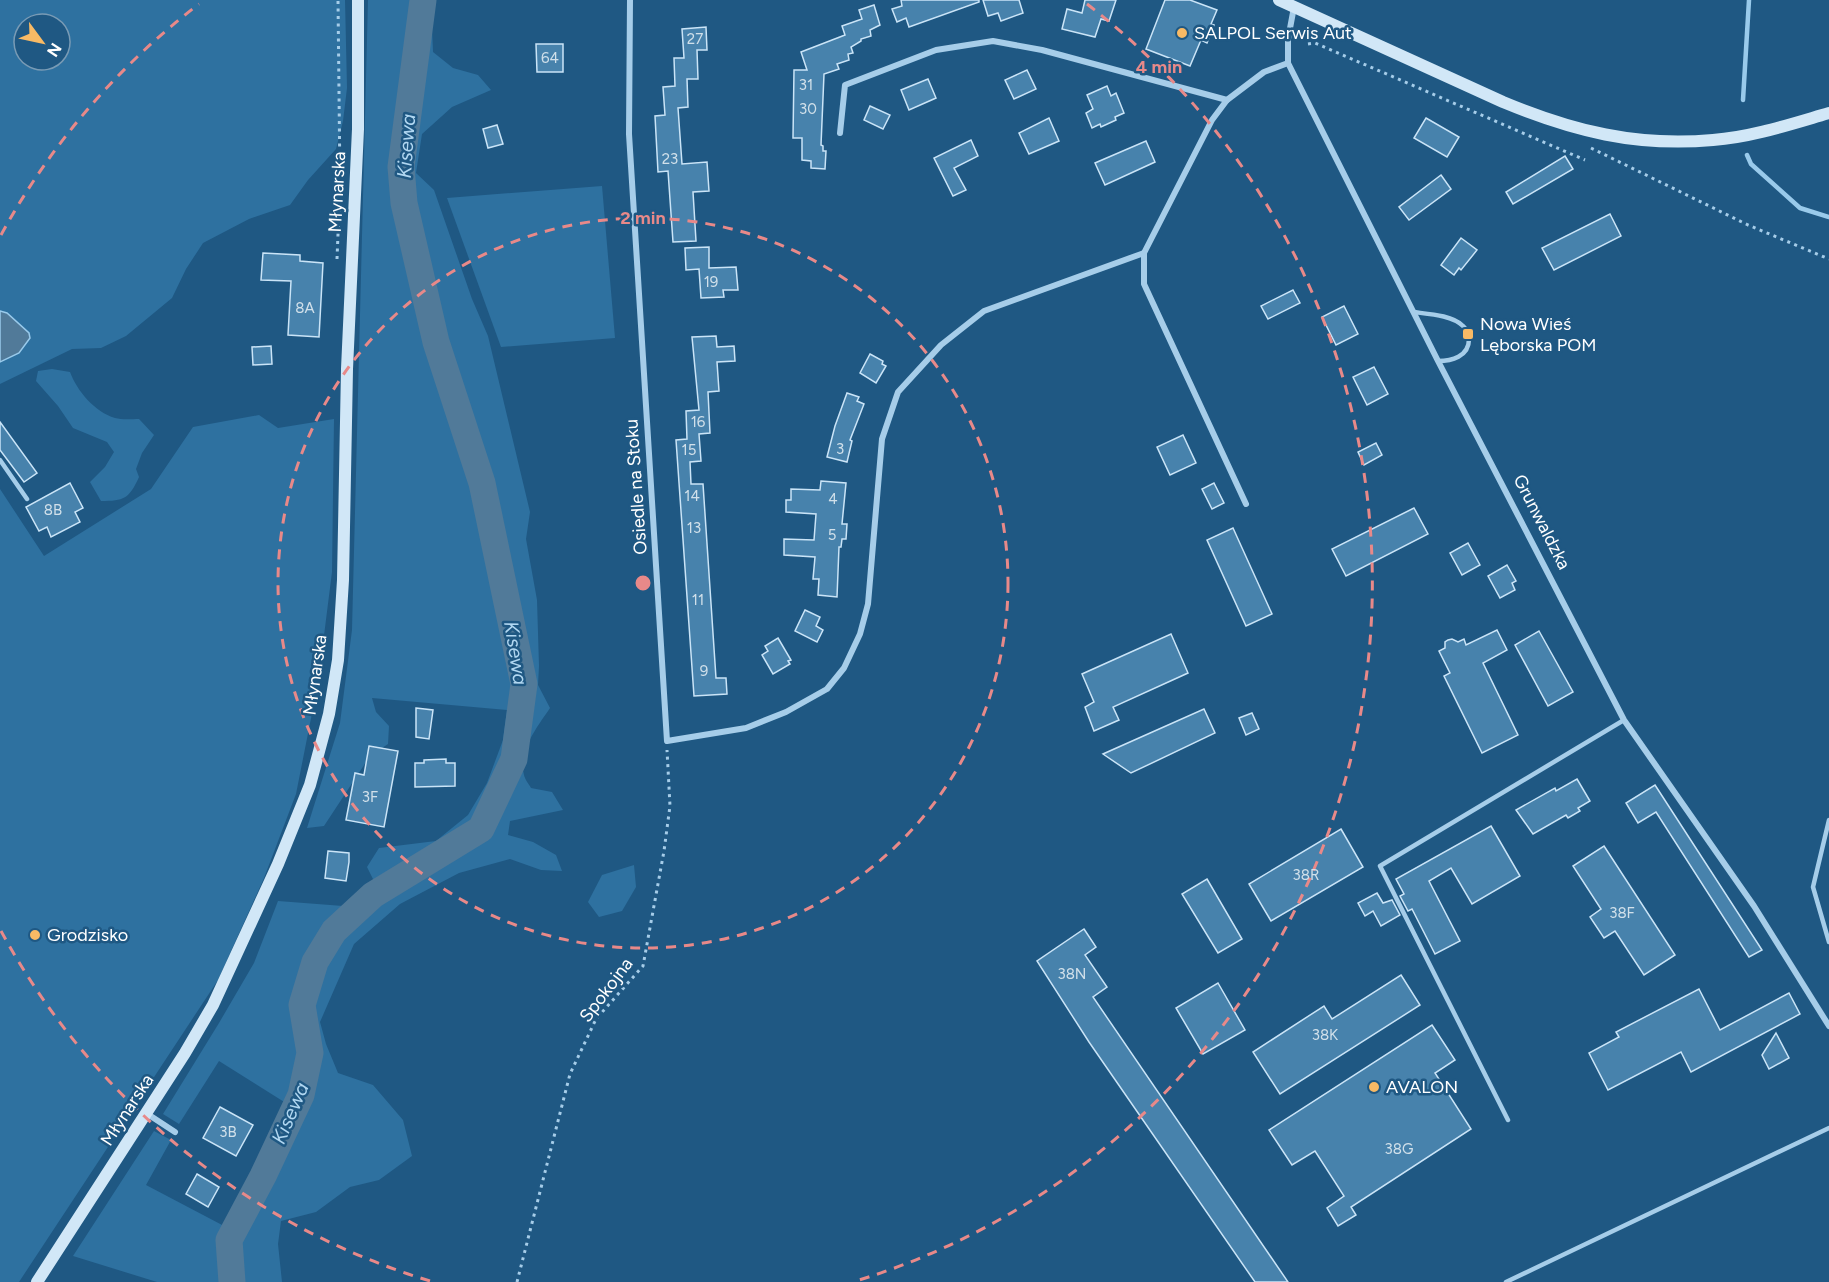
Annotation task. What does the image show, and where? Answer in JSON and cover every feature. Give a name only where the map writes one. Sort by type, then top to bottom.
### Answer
[{"type":"street","name":"Młynarska","points":[[37,1282],[185,1053],[213,1005],[264,896],[310,784],[329,714],[338,660],[343,580],[347,369],[358,129],[358,0]]},
{"type":"street","name":"Osiedle na Stoku","points":[[630,0],[629,134],[667,741]]},
{"type":"street","points":[[1279,0],[1294,3],[1503,102],[1534,115],[1593,133],[1653,142],[1714,140],[1752,134],[1829,113]]},
{"type":"street","name":"Grunwaldzka","points":[[1294,3],[1288,39],[1288,63],[1438,361],[1624,720],[1754,906],[1829,1026]]},
{"type":"street","points":[[840,133],[845,86],[936,50],[993,41],[1042,50],[1227,100]]},
{"type":"street","points":[[1246,504],[1144,284],[1144,253],[1212,120],[1227,100],[1264,72],[1288,63]]},
{"type":"street","points":[[667,741],[746,728],[786,712],[827,689],[844,668],[860,634],[868,604],[882,439],[898,392],[942,345],[984,311],[1144,253]]},
{"type":"street","points":[[146,1113],[175,1132]]},
{"type":"lane","points":[[1413,312],[1454,320],[1464,326],[1469,343],[1460,356],[1450,361],[1438,361]]},
{"type":"lane","points":[[0,460],[27,499]]},
{"type":"lane","points":[[1508,1120],[1380,866],[1624,720]]},
{"type":"lane","points":[[1829,820],[1813,887],[1829,942]]},
{"type":"lane","points":[[1506,1282],[1829,1128]]},
{"type":"path","points":[[337,267],[340,185],[338,0]]},
{"type":"path","points":[[1308,44],[1315,44],[1585,160]]},
{"type":"path","points":[[1591,148],[1748,225],[1829,259]]},
{"type":"path","name":"Spokojna","points":[[517,1282],[570,1074],[596,1019],[643,966],[670,806],[667,741]]},
{"type":"shaded area","points":[[0,0],[345,0],[347,88],[343,121],[336,149],[308,180],[290,205],[249,219],[203,243],[186,269],[172,298],[126,336],[101,348],[72,349],[0,384]]},
{"type":"shaded area","points":[[368,0],[436,0],[432,29],[433,52],[453,68],[478,75],[491,90],[452,107],[422,134],[416,173],[434,190],[472,299],[488,336],[530,512],[526,539],[537,600],[538,685],[550,708],[526,748],[523,766],[525,777],[531,788],[552,792],[563,810],[510,821],[508,835],[533,842],[556,855],[562,871],[541,870],[510,859],[459,873],[400,904],[354,944],[320,1022],[326,1044],[338,1073],[373,1085],[403,1120],[412,1156],[379,1180],[350,1187],[316,1212],[281,1221],[278,1244],[282,1282],[157,1282],[73,1256],[154,1131],[171,1140],[146,1185],[224,1226],[245,1193],[289,1105],[219,1061],[179,1124],[163,1114],[254,963],[278,901],[343,906],[374,881],[367,867],[379,848],[436,841],[468,815],[487,783],[503,740],[507,710],[372,698],[376,712],[389,726],[388,744],[370,756],[324,826],[307,828],[340,723],[352,630]]},
{"type":"shaded area","points":[[602,186],[615,338],[501,347],[447,198]]},
{"type":"shaded area","points":[[0,311],[7,313],[29,333],[30,338],[19,353],[0,362]]},
{"type":"shaded area","points":[[52,369],[70,372],[82,393],[101,411],[118,419],[139,419],[154,435],[142,453],[136,469],[139,477],[125,497],[101,501],[90,482],[105,467],[114,452],[107,442],[73,428],[58,406],[36,381],[38,371]]},
{"type":"shaded area","points":[[259,415],[278,428],[334,419],[332,572],[318,683],[296,794],[264,878],[218,980],[19,1282],[0,1282],[0,489],[44,556],[151,489],[193,427]]},
{"type":"shaded area","points":[[634,865],[636,887],[622,911],[599,917],[588,902],[602,875]]},
{"type":"building","points":[[901,0],[979,0],[979,2],[909,27],[906,18],[897,22],[892,9],[902,6]]},
{"type":"building","points":[[983,0],[1019,0],[1023,13],[1001,21],[998,13],[988,16]]},
{"type":"building","points":[[1085,0],[1116,0],[1109,21],[1101,19],[1095,37],[1062,29],[1067,9],[1082,13]]},
{"type":"building","name":"SALPOL Serwis Aut","points":[[1165,0],[1190,0],[1217,10],[1207,43],[1201,40],[1190,66],[1146,49]]},
{"type":"building","points":[[874,5],[880,25],[870,30],[871,36],[861,39],[851,47],[853,53],[848,54],[849,60],[837,64],[839,69],[824,74],[821,145],[823,151],[826,151],[825,169],[811,168],[811,161],[802,160],[802,138],[793,138],[794,70],[807,70],[801,52],[845,35],[842,26],[862,19],[859,10]]},
{"type":"building","points":[[706,27],[707,50],[697,50],[698,79],[687,79],[688,107],[678,108],[682,164],[707,162],[709,191],[693,192],[696,241],[673,242],[668,171],[658,172],[655,116],[665,115],[663,87],[675,86],[674,58],[684,58],[682,29]]},
{"type":"building","points":[[536,44],[563,44],[563,72],[537,72]]},
{"type":"building","points":[[1027,70],[1036,89],[1014,99],[1005,80]]},
{"type":"building","points":[[928,79],[936,98],[909,110],[901,90]]},
{"type":"building","points":[[1107,86],[1111,96],[1116,93],[1124,113],[1115,117],[1116,120],[1101,127],[1100,124],[1092,128],[1086,113],[1093,109],[1087,95]]},
{"type":"building","points":[[870,106],[890,115],[883,129],[864,120]]},
{"type":"building","points":[[1049,118],[1059,141],[1029,154],[1019,133]]},
{"type":"building","points":[[1426,118],[1459,137],[1447,157],[1414,138]]},
{"type":"building","points":[[497,125],[503,144],[488,148],[483,129]]},
{"type":"building","points":[[971,140],[978,156],[954,168],[966,190],[953,196],[934,158]]},
{"type":"building","points":[[1146,141],[1155,162],[1105,185],[1095,163]]},
{"type":"building","points":[[1565,156],[1573,169],[1513,204],[1506,192]]},
{"type":"building","points":[[1441,175],[1451,189],[1409,220],[1399,207]]},
{"type":"building","points":[[1610,214],[1621,236],[1554,270],[1542,248]]},
{"type":"building","points":[[1461,238],[1477,250],[1454,275],[1441,265]]},
{"type":"building","points":[[709,247],[709,268],[736,267],[738,290],[723,290],[724,297],[701,298],[699,269],[686,270],[685,248]]},
{"type":"building","points":[[263,253],[300,255],[300,261],[323,263],[319,337],[288,335],[291,281],[261,280]]},
{"type":"building","points":[[1293,290],[1300,303],[1268,319],[1261,306]]},
{"type":"building","points":[[1344,306],[1358,334],[1336,345],[1322,317]]},
{"type":"building","points":[[716,336],[717,347],[734,346],[735,361],[717,362],[719,391],[708,392],[710,433],[699,434],[701,461],[690,462],[691,484],[703,484],[716,678],[726,678],[727,694],[694,696],[676,440],[687,439],[686,411],[699,410],[692,337]]},
{"type":"building","points":[[271,346],[272,364],[253,365],[252,347]]},
{"type":"building","points":[[870,354],[883,361],[882,364],[886,366],[876,383],[860,373]]},
{"type":"building","points":[[1374,367],[1388,394],[1367,405],[1353,377]]},
{"type":"building","points":[[847,393],[859,397],[857,401],[864,404],[850,440],[852,441],[847,462],[827,457]]},
{"type":"building","points":[[0,422],[37,473],[24,482],[0,450]]},
{"type":"building","points":[[1183,435],[1196,463],[1170,475],[1157,447]]},
{"type":"building","points":[[1376,443],[1382,455],[1364,465],[1358,452]]},
{"type":"building","points":[[821,481],[846,483],[842,524],[847,524],[846,539],[842,539],[841,547],[839,547],[837,597],[818,595],[819,579],[813,579],[815,557],[784,555],[784,539],[814,540],[816,514],[786,512],[786,500],[791,500],[791,489],[820,490]]},
{"type":"building","points":[[70,483],[83,508],[75,512],[80,522],[51,537],[47,527],[39,531],[26,507]]},
{"type":"building","points":[[1214,483],[1224,503],[1212,509],[1202,489]]},
{"type":"building","points":[[1414,508],[1428,534],[1346,576],[1332,549]]},
{"type":"building","points":[[1233,528],[1272,614],[1246,626],[1207,540]]},
{"type":"building","points":[[1468,543],[1480,565],[1462,575],[1450,553]]},
{"type":"building","points":[[1507,565],[1516,581],[1512,583],[1515,590],[1500,598],[1488,576]]},
{"type":"building","points":[[805,610],[820,617],[816,626],[823,630],[817,642],[795,631]]},
{"type":"building","points":[[1497,630],[1507,650],[1483,663],[1518,735],[1482,753],[1444,676],[1450,673],[1439,651],[1445,648],[1445,642],[1448,640],[1458,642],[1464,639],[1466,645]]},
{"type":"building","points":[[1539,631],[1573,692],[1548,706],[1515,645]]},
{"type":"building","points":[[1171,634],[1188,673],[1113,707],[1119,720],[1094,731],[1085,707],[1094,702],[1082,674]]},
{"type":"building","points":[[778,638],[791,660],[788,661],[790,664],[773,674],[762,655],[768,651],[765,646]]},
{"type":"building","points":[[416,708],[433,710],[429,739],[416,737]]},
{"type":"building","points":[[1204,709],[1215,733],[1131,773],[1103,754]]},
{"type":"building","points":[[1252,713],[1259,729],[1246,735],[1239,718]]},
{"type":"building","points":[[369,746],[398,751],[384,827],[346,820],[355,773],[364,775]]},
{"type":"building","points":[[446,759],[446,763],[455,763],[455,786],[415,787],[415,763],[424,763],[424,760]]},
{"type":"building","points":[[1577,779],[1590,801],[1568,818],[1566,815],[1533,834],[1516,810],[1555,788],[1556,791]]},
{"type":"building","points":[[1655,785],[1762,950],[1749,957],[1656,812],[1638,823],[1626,803]]},
{"type":"building","points":[[1491,826],[1520,876],[1472,904],[1451,868],[1429,881],[1460,941],[1435,954],[1412,909],[1408,911],[1400,896],[1404,894],[1396,879]]},
{"type":"building","points":[[1341,829],[1363,867],[1271,921],[1249,884]]},
{"type":"building","points":[[1604,846],[1675,955],[1644,975],[1615,931],[1604,938],[1590,917],[1601,909],[1573,866]]},
{"type":"building","points":[[328,851],[349,853],[346,881],[325,878]]},
{"type":"building","points":[[1207,879],[1242,939],[1218,953],[1182,894]]},
{"type":"building","points":[[1377,893],[1383,903],[1392,900],[1400,915],[1381,926],[1373,911],[1365,916],[1358,903]]},
{"type":"building","points":[[1084,929],[1096,947],[1085,955],[1107,987],[1093,997],[1288,1282],[1255,1282],[1089,1042],[1037,961]]},
{"type":"building","points":[[1401,975],[1420,1005],[1280,1094],[1253,1052],[1324,1006],[1332,1019]]},
{"type":"building","points":[[1218,983],[1245,1030],[1203,1054],[1176,1008]]},
{"type":"building","points":[[1699,989],[1720,1030],[1789,993],[1800,1014],[1691,1072],[1681,1052],[1608,1090],[1589,1053],[1619,1037],[1616,1032]]},
{"type":"building","points":[[1432,1025],[1455,1060],[1435,1073],[1471,1129],[1351,1207],[1356,1215],[1338,1226],[1327,1208],[1344,1196],[1315,1151],[1292,1165],[1269,1130]]},
{"type":"building","points":[[1776,1033],[1789,1058],[1769,1069],[1762,1055]]},
{"type":"building","points":[[220,1107],[253,1125],[236,1156],[203,1138]]},
{"type":"building","points":[[197,1174],[219,1187],[208,1207],[186,1194]]},
{"type":"waterway","name":"Kisewa","points":[[232,1282],[229,1240],[263,1176],[301,1095],[310,1053],[302,1005],[315,962],[334,931],[373,895],[481,829],[514,759],[524,684],[482,483],[436,342],[404,203],[401,167],[423,0]]},
{"type":"waterway","points":[[1743,100],[1749,0]]},
{"type":"waterway","points":[[1747,155],[1751,164],[1800,208],[1829,217]]},
{"type":"place","name":"SALPOL Serwis Aut","points":[[1182,33]]},
{"type":"place","name":"Nowa Wieś Lęborska POM","points":[[1468,334]]},
{"type":"place","name":"Grodzisko","points":[[35,935]]},
{"type":"place","name":"AVALON","points":[[1374,1087]]}]
